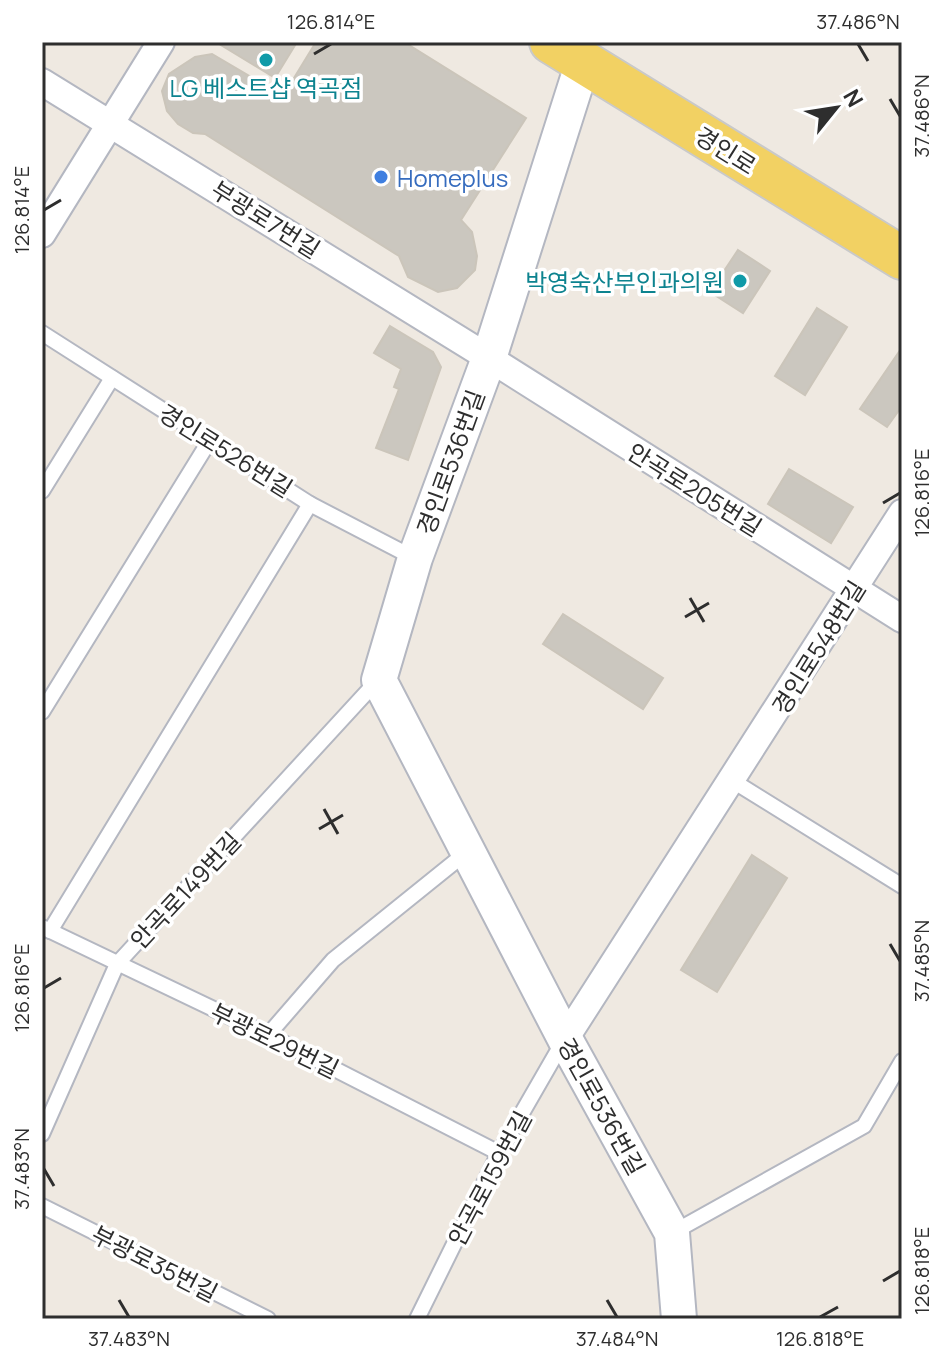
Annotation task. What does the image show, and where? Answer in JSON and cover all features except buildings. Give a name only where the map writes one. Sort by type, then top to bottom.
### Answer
[{"type":"main road","name":"경인로","points":[[570,49],[902,258]]},
{"type":"street","points":[[42,234],[161,42]]},
{"type":"street","name":"경인로536번길","points":[[570,49],[489,358],[415,558],[379,680],[565,1039],[672,1233],[679,1319]]},
{"type":"street","name":"부광로7번길","points":[[42,82],[489,358]]},
{"type":"street","name":"안곡로205번길","points":[[489,358],[902,619]]},
{"type":"street","name":"경인로548번길","points":[[565,1039],[902,513]]},
{"type":"lane","name":"경인로526번길","points":[[42,333],[310,504],[415,558]]},
{"type":"lane","points":[[42,491],[112,378]]},
{"type":"lane","points":[[42,712],[210,440]]},
{"type":"lane","name":"부광로29번길","points":[[310,504],[46,929],[268,1035],[499,1153]]},
{"type":"lane","name":"안곡로149번길","points":[[42,1134],[117,964],[379,680]]},
{"type":"lane","points":[[733,781],[902,886]]},
{"type":"lane","points":[[268,1035],[333,960],[469,850]]},
{"type":"lane","name":"안곡로159번길","points":[[417,1319],[499,1153],[565,1039]]},
{"type":"lane","points":[[672,1233],[864,1126],[902,1061]]},
{"type":"lane","name":"부광로35번길","points":[[42,1206],[268,1319]]},
{"type":"place","name":"LG 베스트샵 역곡점","points":[[266,60]]},
{"type":"place","name":"Homeplus","points":[[381,177]]},
{"type":"place","name":"박영숙산부인과의원","points":[[740,281]]}]
